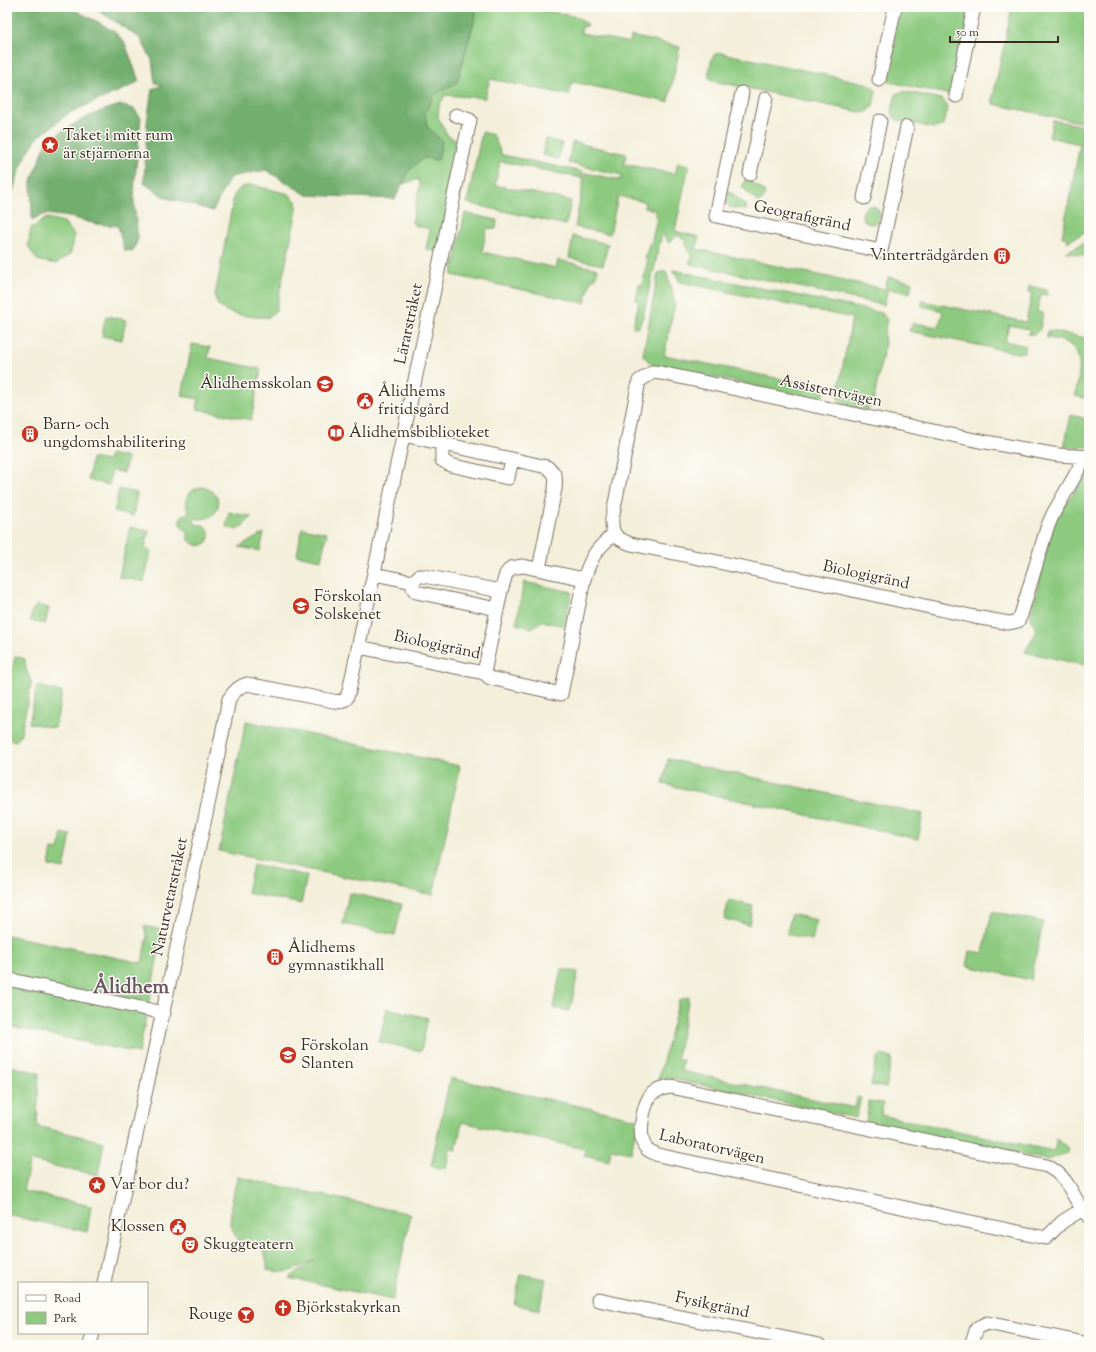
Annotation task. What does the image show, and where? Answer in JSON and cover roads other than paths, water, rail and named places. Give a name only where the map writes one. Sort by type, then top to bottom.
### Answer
[{"type":"street","points":[[880,80],[895,7]]},
{"type":"street","points":[[956,96],[974,7]]},
{"type":"street","name":"Geografigränd","points":[[742,92],[716,216],[881,251],[907,127]]},
{"type":"street","points":[[750,174],[766,98]]},
{"type":"street","name":"Lärarstråket","points":[[240,686],[248,684],[338,702],[346,698],[359,647],[470,120],[456,115]]},
{"type":"street","name":"Geografigränd","points":[[864,198],[880,121]]},
{"type":"street","name":"Assistentvägen","points":[[614,534],[611,527],[612,519],[639,381],[652,372],[661,372],[976,440],[1058,455],[1086,457],[1053,514],[1047,528]]},
{"type":"street","points":[[404,436],[547,467],[553,471],[556,478],[555,489],[539,569]]},
{"type":"street","points":[[442,444],[442,460],[450,465],[508,478],[512,459]]},
{"type":"street","name":"Biologigränd","points":[[359,647],[484,673],[490,678],[561,694],[584,579],[590,561],[601,545],[614,534],[621,541],[631,544],[974,617],[1009,622],[1018,621],[1047,528]]},
{"type":"street","name":"Biologigränd","points":[[484,673],[501,592],[506,574],[511,568],[523,566],[584,579]]},
{"type":"street","points":[[374,574],[413,582]]},
{"type":"street","points":[[497,609],[416,592],[413,588],[413,582],[419,576],[424,576],[501,592]]},
{"type":"street","name":"Naturvetarstråket","points":[[104,1282],[164,1013],[208,807],[229,699],[232,693],[240,686]]},
{"type":"street","points":[[7,979],[164,1013]]},
{"type":"street","name":"Laboratorvägen","points":[[662,1088],[671,1088],[1047,1166],[1057,1171],[1064,1178],[1085,1213],[1062,1222],[1046,1238],[658,1155],[647,1149],[643,1142],[641,1132],[644,1114],[648,1101],[654,1093],[662,1088]]},
{"type":"street","name":"Fysikgränd","points":[[598,1300],[819,1345]]},
{"type":"street","points":[[971,1345],[977,1328],[987,1323],[1089,1344]]},
{"type":"street","points":[[90,1345],[93,1334]]},
{"type":"place","name":"Taket i mitt rum är stjärnorna","points":[[50,145]]},
{"type":"place","name":"Vinterträdgården","points":[[1002,256]]},
{"type":"place","name":"Ålidhemsskolan","points":[[325,384]]},
{"type":"place","name":"Ålidhems fritidsgård","points":[[365,401]]},
{"type":"place","name":"Ålidhemsbiblioteket","points":[[336,433]]},
{"type":"place","name":"Barn- och ungdomshabilitering","points":[[30,434]]},
{"type":"place","name":"Förskolan Solskenet","points":[[301,606]]},
{"type":"place","name":"Ålidhems gymnastikhall","points":[[275,957]]},
{"type":"place","name":"Förskolan Slanten","points":[[288,1055]]},
{"type":"place","name":"Var bor du?","points":[[97,1185]]},
{"type":"place","name":"Klossen","points":[[178,1227]]},
{"type":"place","name":"Skuggteatern","points":[[190,1245]]},
{"type":"place","name":"Björkstakyrkan","points":[[283,1308]]},
{"type":"place","name":"Rouge","points":[[246,1315]]},
{"type":"district","name":"Ålidhem","points":[[131,988]]}]
